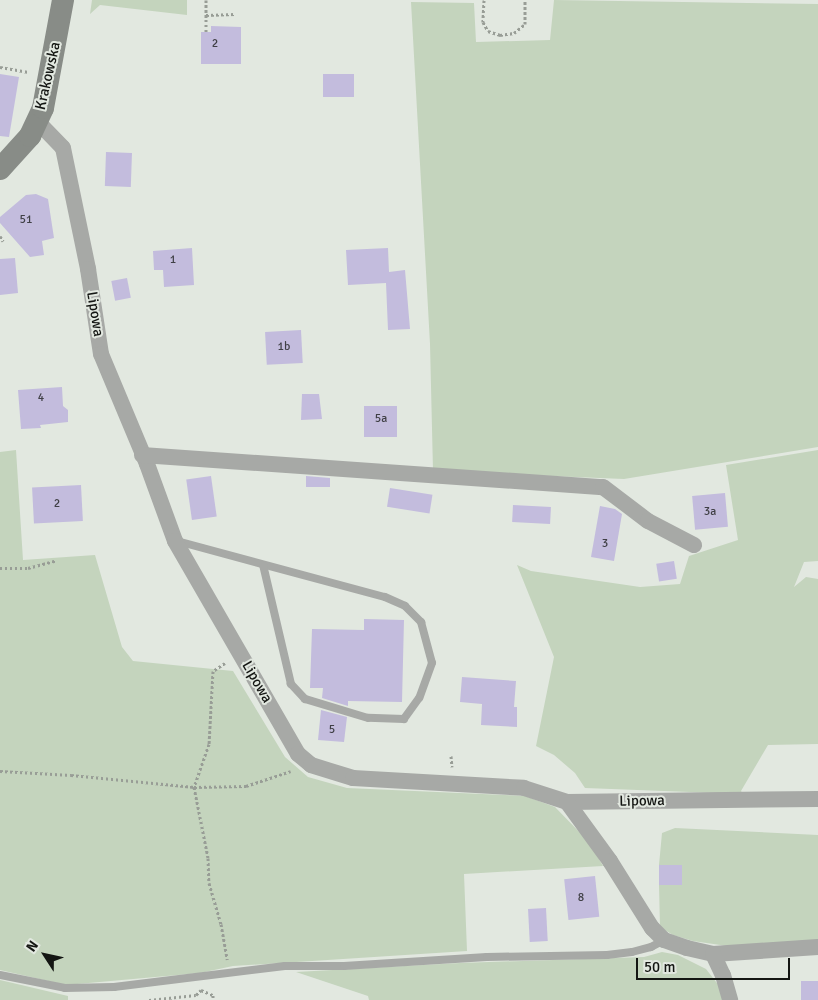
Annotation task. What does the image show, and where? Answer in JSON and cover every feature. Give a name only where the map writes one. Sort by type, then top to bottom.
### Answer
[{"type":"street","name":"Krakowska","points":[[0,169],[30,136],[43,108],[63,0]]},
{"type":"street","name":"Lipowa","points":[[37,121],[63,148],[88,269],[101,354],[175,541],[298,754],[312,765],[353,778],[524,788],[567,802],[818,799]]},
{"type":"street","points":[[142,455],[603,487],[648,521],[694,545]]},
{"type":"street","points":[[567,802],[610,861],[652,928],[664,940],[686,948],[713,954],[818,947]]},
{"type":"street","points":[[713,954],[723,975],[730,1000]]},
{"type":"lane","points":[[175,541],[385,597],[405,606],[422,622],[432,663],[419,698],[404,719],[368,718],[306,699],[292,684],[262,565]]},
{"type":"lane","points":[[0,975],[73,989],[149,984],[285,966],[344,966],[479,957],[606,956],[651,947],[664,940]]},
{"type":"path","points":[[206,0],[206,32]]},
{"type":"path","points":[[484,0],[484,22],[488,31],[500,35],[514,33],[525,24],[525,0]]},
{"type":"path","points":[[206,15],[235,14]]},
{"type":"path","points":[[0,67],[32,72]]},
{"type":"path","points":[[0,236],[3,241]]},
{"type":"path","points":[[0,568],[28,568],[55,561]]},
{"type":"path","points":[[226,973],[227,954],[209,882],[208,858],[194,787],[209,744],[213,671],[240,654]]},
{"type":"path","points":[[0,771],[71,775],[194,787],[246,786],[312,765]]},
{"type":"path","points":[[149,1000],[196,995],[201,990],[213,995],[213,1000]]},
{"type":"green space","points":[[92,0],[187,0],[187,15],[100,5],[90,14]]},
{"type":"green space","points":[[554,0],[818,4],[818,447],[624,479],[433,471],[430,344],[411,2],[474,3],[476,42],[550,40]]},
{"type":"green space","points":[[16,450],[23,560],[95,555],[122,647],[133,661],[233,671],[285,757],[308,777],[347,788],[525,796],[555,807],[589,842],[603,866],[464,874],[467,951],[233,966],[200,973],[66,985],[0,970],[0,452]]},
{"type":"green space","points":[[818,450],[818,561],[804,562],[794,587],[806,577],[818,579],[818,744],[768,745],[741,791],[743,794],[585,788],[575,773],[554,755],[536,746],[554,657],[517,565],[531,571],[640,587],[680,584],[689,556],[738,540],[726,465]]},
{"type":"green space","points":[[675,828],[818,835],[818,941],[734,947],[693,941],[673,935],[660,927],[659,885],[682,885],[682,865],[659,865],[662,833]]},
{"type":"green space","points":[[662,952],[678,955],[706,969],[720,987],[723,1000],[369,1000],[368,996],[296,972],[460,963],[644,957]]},
{"type":"green space","points":[[0,980],[68,996],[68,1000],[0,1000]]},
{"type":"building","points":[[211,26],[241,27],[241,64],[201,64],[201,32],[211,32]]},
{"type":"building","points":[[0,74],[19,77],[9,137],[0,136]]},
{"type":"building","points":[[323,74],[354,74],[354,97],[323,97]]},
{"type":"building","points":[[106,152],[132,153],[131,187],[105,186]]},
{"type":"building","points":[[36,194],[48,199],[54,238],[42,241],[44,255],[30,257],[0,223],[0,217],[26,195]]},
{"type":"building","points":[[192,248],[194,285],[164,287],[163,270],[154,270],[153,251]]},
{"type":"building","points":[[388,248],[389,272],[405,270],[410,329],[388,330],[386,283],[348,285],[346,250]]},
{"type":"building","points":[[15,258],[18,293],[0,295],[0,259]]},
{"type":"building","points":[[127,278],[131,298],[115,301],[111,281]]},
{"type":"building","points":[[301,330],[303,363],[267,365],[265,332]]},
{"type":"building","points":[[62,387],[63,406],[68,410],[68,422],[40,425],[41,428],[21,429],[18,390]]},
{"type":"building","points":[[302,394],[319,394],[322,419],[301,420]]},
{"type":"building","points":[[364,406],[397,406],[397,437],[364,437]]},
{"type":"building","points":[[211,476],[217,517],[192,520],[186,479]]},
{"type":"building","points":[[306,476],[330,478],[330,487],[306,487]]},
{"type":"building","points":[[81,485],[83,521],[34,524],[32,488]]},
{"type":"building","points":[[390,488],[432,495],[429,513],[387,507]]},
{"type":"building","points":[[725,493],[728,527],[695,530],[692,496]]},
{"type":"building","points":[[513,505],[551,507],[550,524],[512,522]]},
{"type":"building","points":[[600,506],[615,509],[622,514],[614,561],[591,557]]},
{"type":"building","points":[[674,561],[677,579],[659,582],[656,564]]},
{"type":"building","points":[[364,619],[404,620],[402,702],[348,701],[348,706],[322,698],[323,688],[310,688],[312,629],[364,630]]},
{"type":"building","points":[[462,677],[516,681],[514,707],[517,707],[517,727],[481,725],[482,704],[460,702]]},
{"type":"building","points":[[321,710],[347,717],[344,742],[318,740]]},
{"type":"building","points":[[659,865],[682,865],[682,885],[659,885]]},
{"type":"building","points":[[595,876],[599,917],[568,920],[564,879]]},
{"type":"building","points":[[546,908],[548,941],[530,942],[528,909]]},
{"type":"building","points":[[801,981],[818,981],[818,1000],[801,1000]]}]
